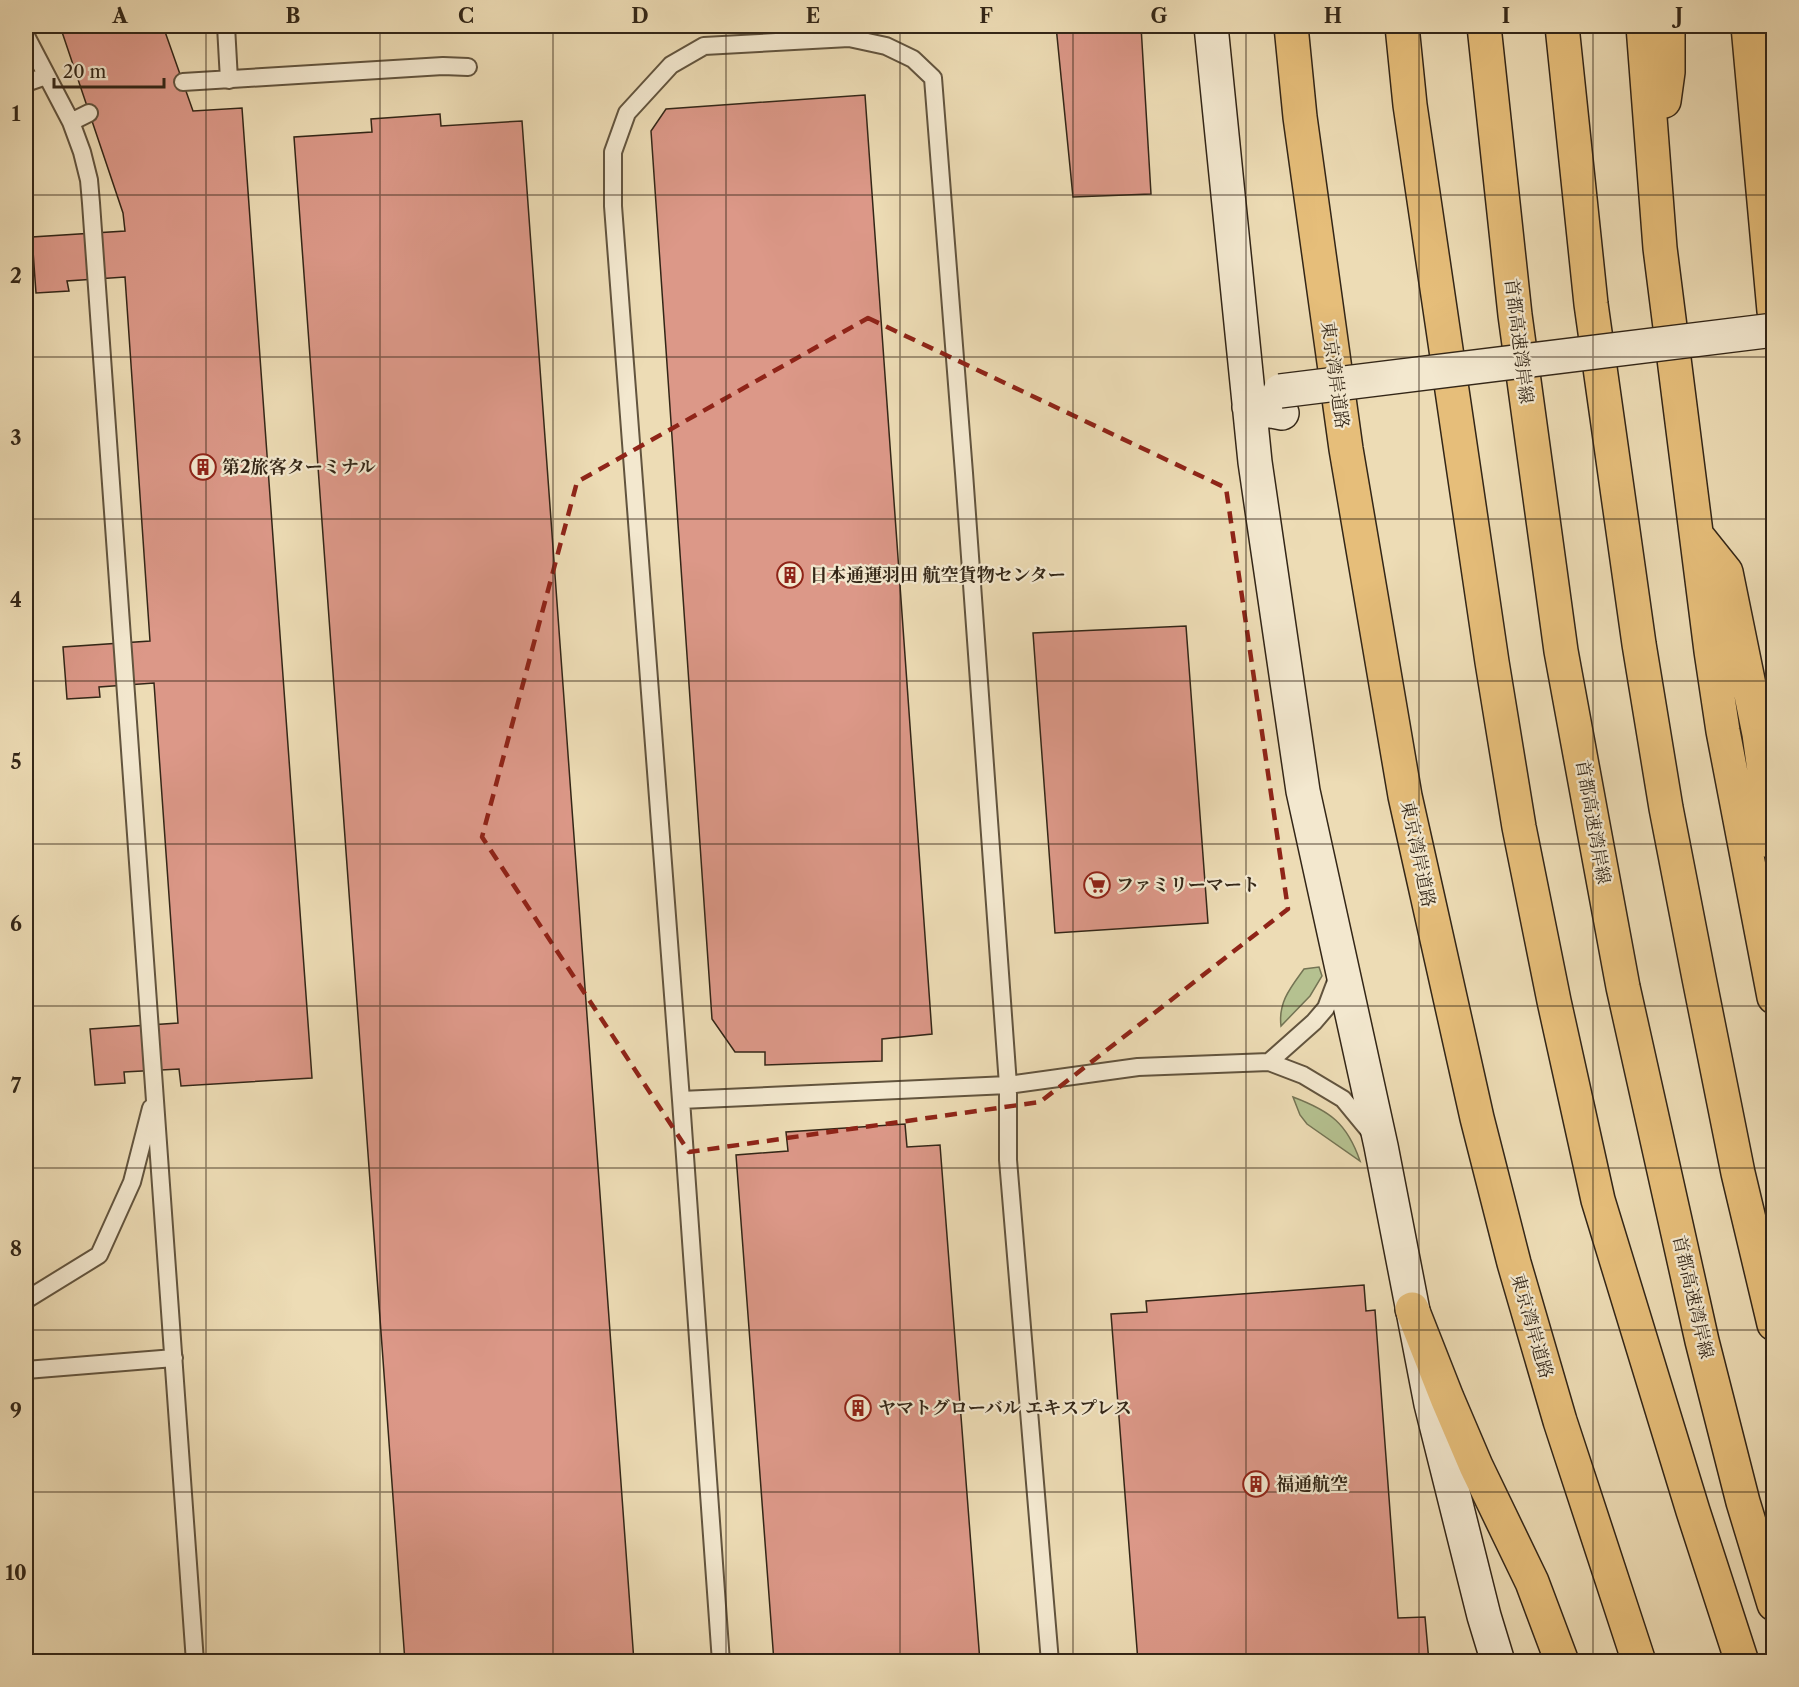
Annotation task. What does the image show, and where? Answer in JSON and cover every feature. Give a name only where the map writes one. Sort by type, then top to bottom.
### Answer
[{"type":"highway","name":"東京湾岸道路","points":[[1291,26],[1300,117],[1346,449],[1405,796],[1477,1118],[1511,1251],[1560,1421],[1639,1662]]},
{"type":"highway","points":[[1392,26],[1410,105]]},
{"type":"highway","points":[[1402,26],[1410,105],[1491,662],[1519,827],[1554,1001],[1598,1200],[1693,1511],[1742,1662]]},
{"type":"highway","name":"首都高速湾岸線","points":[[1484,26],[1515,315],[1558,628],[1623,987],[1702,1341],[1743,1502],[1773,1604]]},
{"type":"highway","points":[[1562,26],[1591,304],[1643,667],[1666,808],[1699,978],[1738,1173],[1773,1324]]},
{"type":"highway","points":[[1643,26],[1660,248],[1711,651],[1723,731],[1773,998]]},
{"type":"highway","points":[[1654,174],[1668,72],[1668,26]]},
{"type":"highway","points":[[1748,26],[1773,311]]},
{"type":"highway","points":[[1698,537],[1726,572],[1759,734],[1773,843]]},
{"type":"highway","points":[[1757,909],[1773,868]]},
{"type":"highway","points":[[1412,1309],[1476,1466],[1532,1582],[1562,1662]]},
{"type":"street","points":[[1211,26],[1256,474],[1303,791],[1381,1146],[1431,1404],[1484,1616],[1498,1662]]},
{"type":"street","points":[[1249,407],[1773,330]]},
{"type":"street","points":[[1281,402],[1773,350]]},
{"type":"lane","points":[[226,26],[229,80]]},
{"type":"lane","points":[[26,36],[71,122],[82,152],[92,203],[195,1662]]},
{"type":"lane","points":[[721,1662],[613,206],[613,152],[627,113],[671,65],[704,46],[849,38],[886,46],[904,54],[913,59],[933,78],[1008,1085],[1008,1160],[1050,1662]]},
{"type":"lane","points":[[183,82],[443,66],[468,67]]},
{"type":"lane","points":[[26,83],[46,76]]},
{"type":"lane","points":[[71,122],[89,113]]},
{"type":"lane","points":[[1269,1062],[1314,1022],[1326,1008],[1335,988],[1342,962]]},
{"type":"lane","points":[[681,1100],[1008,1085],[1138,1067],[1269,1062],[1303,1075],[1343,1099],[1381,1146]]},
{"type":"lane","points":[[26,1300],[99,1255],[132,1182],[155,1093]]},
{"type":"lane","points":[[26,1370],[174,1358]]},
{"type":"highlighted area","points":[[868,318],[1226,488],[1288,909],[1040,1102],[689,1152],[482,837],[577,482]]},
{"type":"green space","points":[[1319,967],[1322,976],[1310,996],[1281,1026],[1282,1010],[1290,989],[1304,969]]},
{"type":"green space","points":[[1293,1097],[1327,1113],[1336,1120],[1349,1137],[1360,1161],[1307,1124],[1300,1115]]},
{"type":"building","name":"第2旅客ターミナル","points":[[60,26],[163,26],[193,111],[242,108],[312,1078],[181,1086],[179,1069],[124,1072],[125,1083],[95,1085],[90,1029],[178,1023],[154,683],[99,687],[100,697],[67,699],[63,647],[150,641],[125,277],[67,281],[69,291],[36,293],[32,237],[125,231],[123,213]]},
{"type":"building","points":[[1056,26],[1141,26],[1151,194],[1073,197]]},
{"type":"building","name":"日本通運羽田 航空貨物センター","points":[[865,95],[932,1034],[882,1039],[882,1061],[765,1065],[765,1052],[735,1052],[712,1019],[651,131],[666,109]]},
{"type":"building","points":[[440,114],[441,126],[522,121],[634,1662],[405,1662],[294,137],[372,132],[371,119]]},
{"type":"building","points":[[1186,626],[1208,923],[1055,933],[1033,633]]},
{"type":"building","name":"ヤマトグローバル エキスプレス","points":[[905,1124],[907,1147],[940,1145],[980,1662],[774,1662],[736,1155],[788,1151],[786,1132]]},
{"type":"building","name":"福通航空","points":[[1364,1285],[1366,1311],[1375,1310],[1398,1618],[1425,1617],[1429,1662],[1138,1662],[1111,1314],[1147,1312],[1146,1301]]},
{"type":"place","name":"第2旅客ターミナル","points":[[203,467]]},
{"type":"place","name":"日本通運羽田 航空貨物センター","points":[[790,575]]},
{"type":"place","name":"ファミリーマート","points":[[1097,885]]},
{"type":"place","name":"ヤマトグローバル エキスプレス","points":[[858,1408]]},
{"type":"place","name":"福通航空","points":[[1256,1484]]}]
